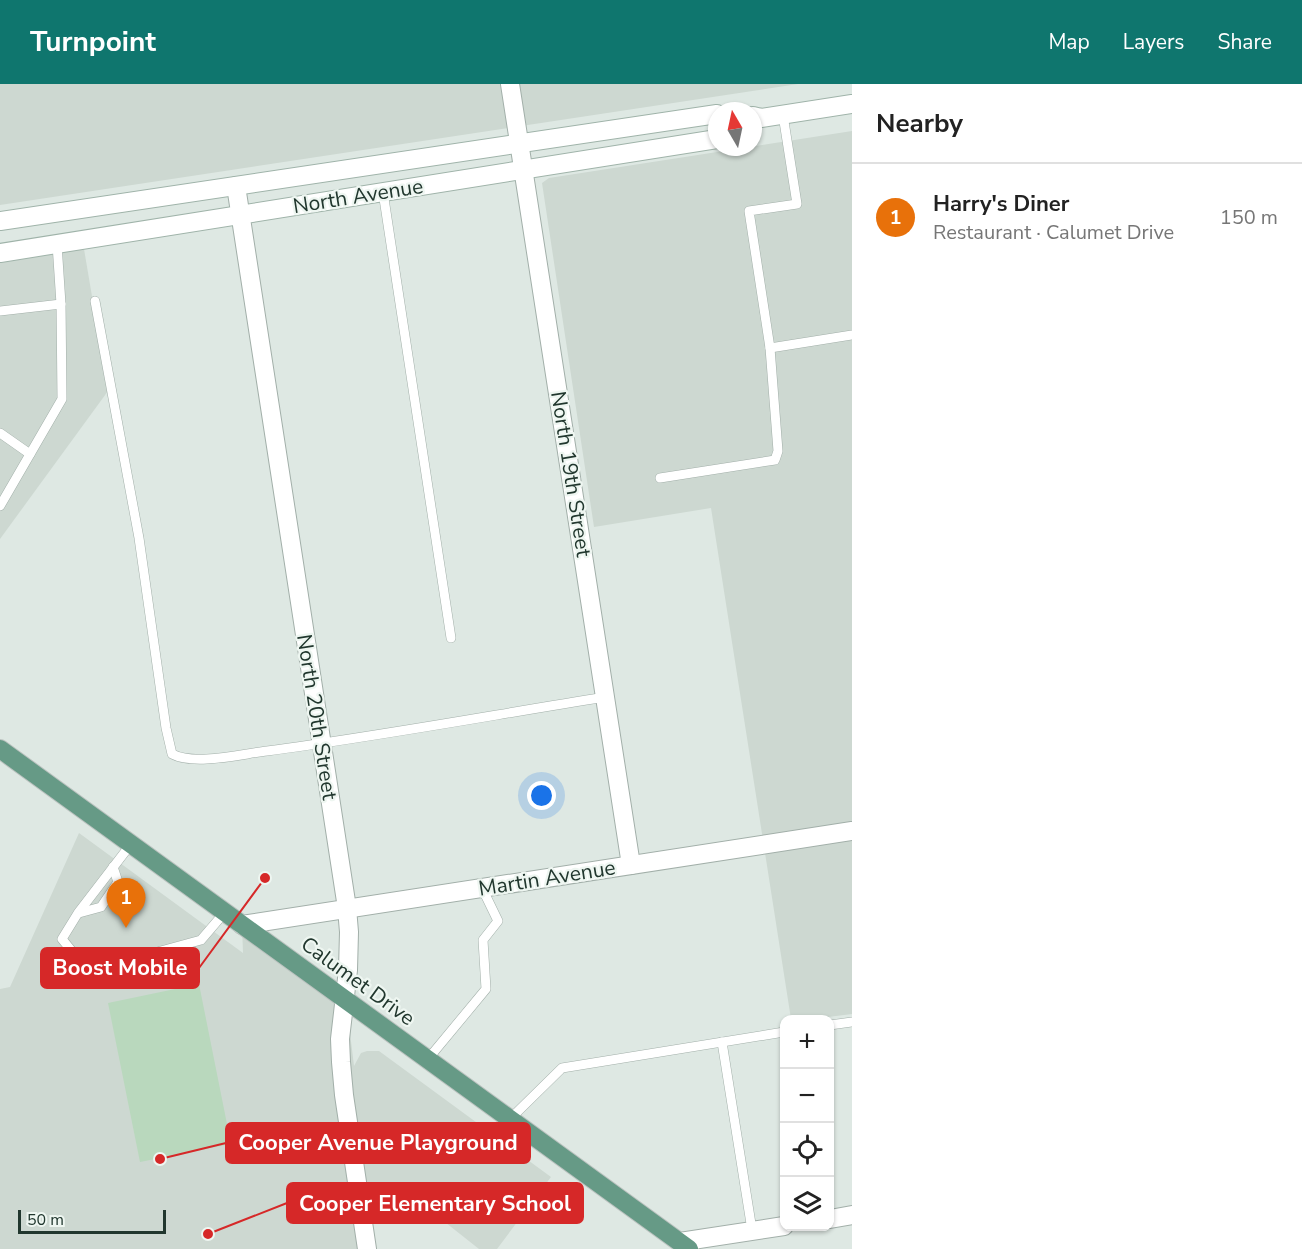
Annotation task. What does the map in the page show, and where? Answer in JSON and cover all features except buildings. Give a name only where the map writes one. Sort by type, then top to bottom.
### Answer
[{"type":"main road","name":"Calumet Drive","points":[[0,749],[685,1245]]},
{"type":"street","name":"North 19th Street","points":[[510,84],[631,865]]},
{"type":"street","points":[[762,119],[852,104]]},
{"type":"street","name":"North Avenue","points":[[0,221],[708,115]]},
{"type":"street","name":"North Avenue","points":[[0,253],[708,140]]},
{"type":"street","name":"North 20th Street","points":[[236,186],[347,908],[349,940],[346,1000],[340,1039],[341,1062],[367,1249]]},
{"type":"street","name":"Martin Avenue","points":[[242,925],[852,831]]},
{"type":"street","points":[[834,1218],[852,1215]]},
{"type":"street","points":[[685,1245],[752,1230],[780,1226]]},
{"type":"lane","points":[[660,478],[775,460],[778,451],[770,348],[750,212],[797,204],[783,115]]},
{"type":"lane","points":[[383,192],[451,638]]},
{"type":"lane","points":[[0,506],[62,399],[61,304],[57,244]]},
{"type":"lane","points":[[95,301],[139,538],[166,728],[172,754],[182,759],[206,759],[321,744],[605,697]]},
{"type":"lane","points":[[0,311],[61,304]]},
{"type":"lane","points":[[770,348],[852,335]]},
{"type":"lane","points":[[0,433],[30,453]]},
{"type":"lane","points":[[131,843],[78,913],[62,939],[84,966],[117,963],[201,940],[225,912]]},
{"type":"lane","points":[[78,913],[101,907],[118,882],[113,867]]},
{"type":"lane","points":[[428,1059],[486,989],[483,940],[498,921],[482,888]]},
{"type":"lane","points":[[834,1024],[852,1022]]},
{"type":"lane","points":[[510,1119],[562,1068],[780,1033]]},
{"type":"lane","points":[[722,1042],[752,1230]]},
{"type":"shaded area","points":[[0,84],[798,84],[0,205]]},
{"type":"shaded area","points":[[852,131],[852,1014],[834,1016],[790,1015],[711,508],[594,527],[542,183],[549,178],[708,153],[708,156],[762,156],[762,145]]},
{"type":"shaded area","points":[[84,249],[108,391],[0,539],[0,263]]},
{"type":"shaded area","points":[[79,833],[243,953],[242,925],[346,1000],[354,1066],[361,1053],[379,1051],[551,1177],[497,1249],[479,1249],[412,1196],[370,1202],[375,1249],[0,1249],[0,989],[10,987]]},
{"type":"green space","points":[[199,984],[231,1144],[140,1162],[108,1003]]},
{"type":"place","name":"Boost Mobile","points":[[265,878]]},
{"type":"place","name":"Harry's Diner","points":[[126,928]]},
{"type":"place","name":"Cooper Avenue Playground","points":[[160,1159]]},
{"type":"place","name":"Cooper Elementary School","points":[[208,1234]]}]
